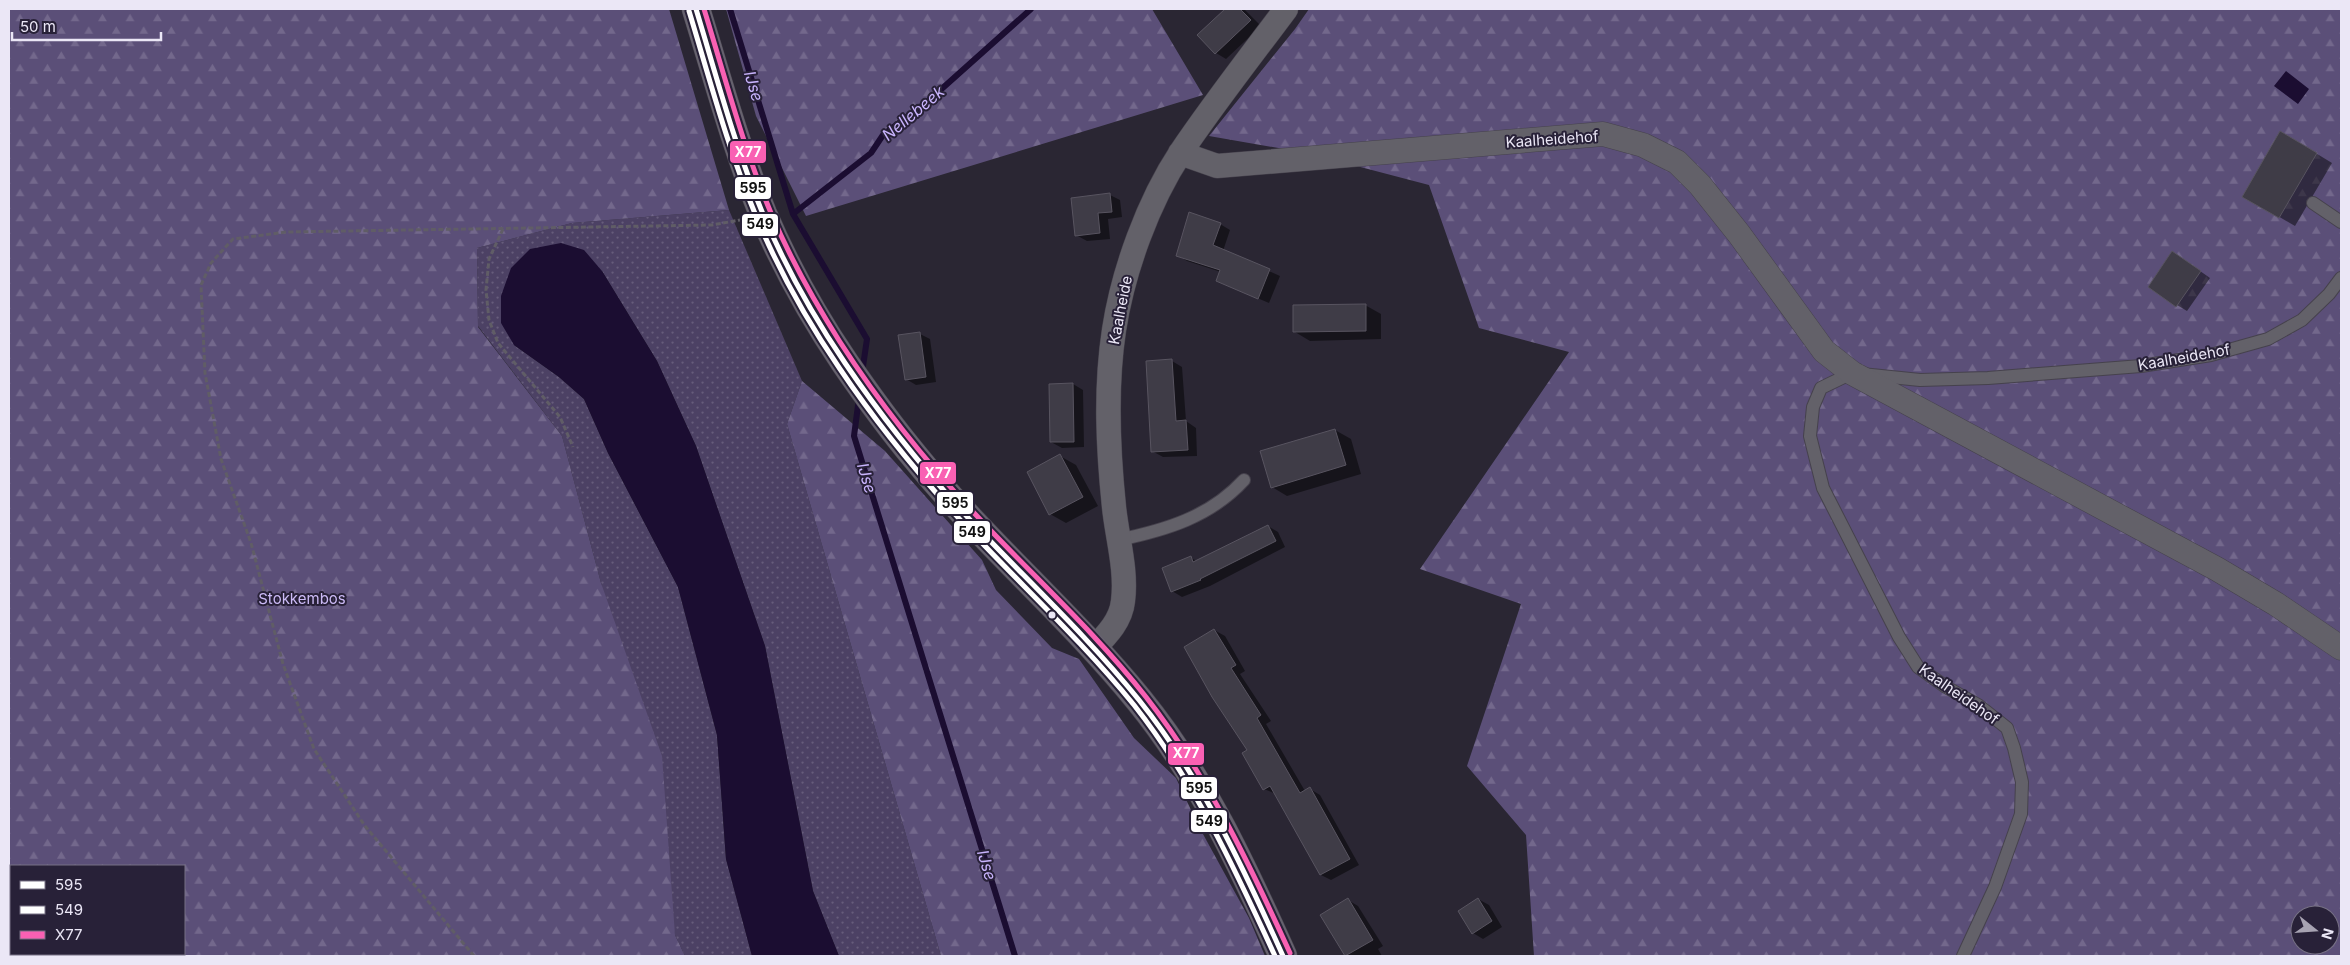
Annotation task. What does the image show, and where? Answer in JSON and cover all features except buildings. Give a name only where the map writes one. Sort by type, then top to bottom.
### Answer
[{"type":"main road","points":[[696,9],[728,113],[763,213],[787,264],[844,361],[916,459],[1094,648],[1140,701],[1182,758],[1226,837],[1283,956]]},
{"type":"street","name":"Kaalheide","points":[[1094,648],[1108,634],[1118,619],[1123,602],[1124,580],[1109,464],[1108,380],[1114,329],[1127,271],[1151,208],[1180,153],[1286,9]]},
{"type":"street","name":"Kaalheidehof","points":[[1180,153],[1217,166],[1602,134],[1643,145],[1677,162],[1700,185],[1824,350],[1852,373],[2217,569],[2276,604],[2341,648]]},
{"type":"lane","points":[[2313,203],[2341,222]]},
{"type":"lane","name":"Kaalheidehof","points":[[1963,956],[1995,887],[2021,814],[2022,782],[2014,748],[2007,728],[1978,705],[1946,687],[1918,667],[1899,637],[1823,488],[1810,436],[1813,408],[1821,388],[1852,373],[1920,380],[1988,378],[2141,366],[2211,355],[2268,339],[2302,320],[2341,278]]},
{"type":"lane","points":[[1118,540],[1158,532],[1203,514],[1230,495],[1244,480]]},
{"type":"path","points":[[474,956],[365,826],[314,749],[283,664],[251,543],[221,459],[206,373],[201,284],[211,263],[233,239],[286,232],[712,226],[737,221]]},
{"type":"path","points":[[503,229],[489,259],[486,290],[489,320],[498,344],[560,417],[574,447]]},
{"type":"shaded area","points":[[2286,71],[2309,89],[2298,104],[2274,86]]},
{"type":"shaded area","points":[[729,210],[802,381],[787,424],[941,956],[839,956],[813,891],[765,646],[696,446],[657,361],[602,271],[514,345],[559,377],[584,399],[608,453],[678,587],[717,735],[726,859],[752,956],[685,956],[675,935],[601,583],[562,436],[478,326],[477,248],[572,223]]},
{"type":"shaded area","points":[[561,243],[584,250],[602,271],[657,361],[696,446],[765,646],[813,891],[839,956],[752,956],[726,859],[717,735],[678,587],[608,453],[584,399],[559,377],[514,345],[501,323],[501,296],[511,268],[530,249]]},
{"type":"green space","name":"Stokkembos","points":[[9,9],[669,9],[729,210],[572,223],[477,248],[478,327],[562,436],[601,583],[662,756],[675,935],[685,956],[9,956]]},
{"type":"green space","points":[[726,9],[1152,9],[1203,95],[806,216],[756,116]]},
{"type":"green space","points":[[1309,9],[2341,9],[2341,956],[1534,956],[1526,835],[1467,766],[1521,604],[1420,569],[1569,352],[1479,328],[1429,185],[1307,153],[1209,136]]},
{"type":"green space","points":[[802,381],[885,451],[982,560],[996,590],[1052,648],[1079,659],[1134,738],[1176,778],[1198,825],[1249,918],[1265,956],[941,956],[787,424]]},
{"type":"waterway","name":"IJse","points":[[730,9],[793,214],[867,339],[862,373]]},
{"type":"waterway","name":"Nellebeek","points":[[793,214],[871,153],[883,135],[927,102],[1031,9]]},
{"type":"waterway","name":"IJse","points":[[859,398],[854,436],[1015,956]]},
{"type":"transit line","name":"595","points":[[696,9],[727,112],[753,189],[781,253],[822,327],[874,404],[938,484],[1099,654],[1139,700],[1161,729],[1201,791],[1219,824],[1283,956]]},
{"type":"transit line","name":"X77","points":[[704,9],[735,112],[761,188],[794,263],[830,327],[887,410],[939,474],[1106,650],[1146,697],[1188,757],[1226,820],[1290,953]]},
{"type":"transit line","name":"549","points":[[689,11],[720,114],[746,191],[774,256],[816,332],[869,410],[931,487],[1114,681],[1156,734],[1212,826],[1275,956]]}]
